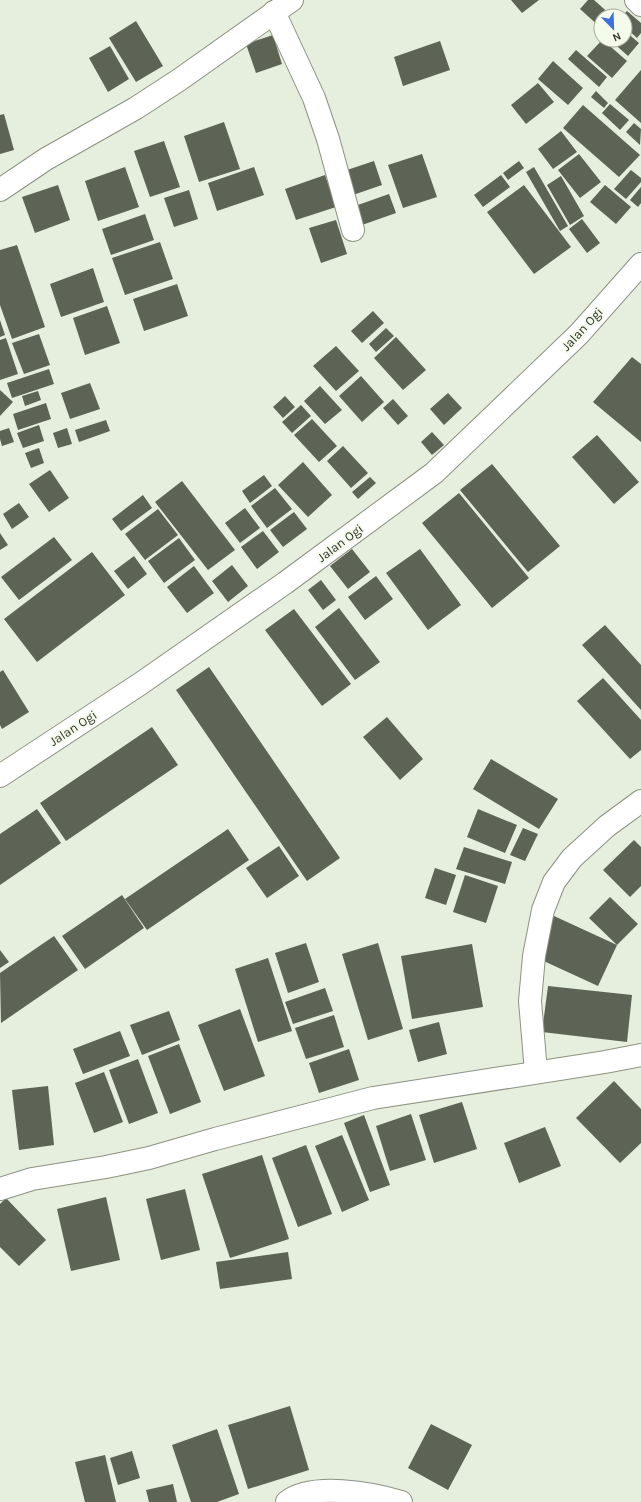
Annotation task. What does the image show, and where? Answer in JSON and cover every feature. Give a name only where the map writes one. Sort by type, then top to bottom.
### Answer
[{"type":"street","points":[[636,0],[641,5]]},
{"type":"street","points":[[0,190],[46,159],[136,108],[179,80],[283,6],[328,139],[353,230]]},
{"type":"street","name":"Jalan Ogi","points":[[0,776],[140,684],[279,588],[434,473],[579,334],[641,264]]},
{"type":"street","points":[[536,1072],[530,1001],[534,956],[543,910],[554,882],[572,858],[606,826],[641,800]]},
{"type":"street","points":[[0,1189],[32,1179],[91,1170],[149,1158],[215,1139],[373,1098],[605,1062],[641,1055]]},
{"type":"street","points":[[287,1502],[290,1499],[310,1492],[346,1491],[401,1502]]},
{"type":"building","points":[[511,0],[539,0],[522,13]]},
{"type":"building","points":[[588,0],[594,0],[603,8],[593,8],[593,21],[580,9]]},
{"type":"building","points":[[633,16],[641,23],[641,33],[637,38],[633,34]]},
{"type":"building","points":[[136,21],[163,66],[136,82],[109,38]]},
{"type":"building","points":[[273,35],[282,64],[256,73],[246,44]]},
{"type":"building","points":[[633,38],[639,43],[628,56],[619,48],[633,48]]},
{"type":"building","points":[[440,41],[450,70],[403,86],[394,57]]},
{"type":"building","points":[[110,46],[129,79],[108,92],[89,58]]},
{"type":"building","points":[[594,48],[612,48],[627,61],[612,78],[587,56]]},
{"type":"building","points":[[576,50],[607,77],[599,87],[568,59]]},
{"type":"building","points":[[553,61],[583,88],[568,105],[538,79]]},
{"type":"building","points":[[641,70],[641,123],[615,100]]},
{"type":"building","points":[[538,83],[554,102],[526,124],[511,105]]},
{"type":"building","points":[[596,91],[608,103],[604,108],[591,97]]},
{"type":"building","points":[[610,104],[629,120],[620,130],[602,113]]},
{"type":"building","points":[[583,105],[640,155],[619,177],[563,128]]},
{"type":"building","points":[[4,114],[14,150],[0,154],[0,115]]},
{"type":"building","points":[[224,122],[240,169],[199,182],[184,136]]},
{"type":"building","points":[[634,123],[641,129],[640,145],[626,132]]},
{"type":"building","points":[[561,131],[577,152],[553,169],[538,149]]},
{"type":"building","points":[[164,141],[180,187],[150,197],[134,151]]},
{"type":"building","points":[[422,154],[437,197],[403,208],[388,165]]},
{"type":"building","points":[[579,154],[601,182],[580,198],[558,170]]},
{"type":"building","points":[[374,161],[382,185],[353,195],[344,171]]},
{"type":"building","points":[[519,161],[524,168],[508,180],[503,173]]},
{"type":"building","points":[[125,167],[139,207],[98,221],[85,181]]},
{"type":"building","points":[[254,167],[264,195],[217,211],[208,183]]},
{"type":"building","points":[[534,167],[568,226],[560,231],[526,172]]},
{"type":"building","points":[[631,170],[641,178],[641,182],[626,199],[614,189]]},
{"type":"building","points":[[325,175],[336,207],[296,220],[285,189]]},
{"type":"building","points":[[501,175],[510,187],[483,207],[474,195]]},
{"type":"building","points":[[561,176],[584,216],[570,225],[547,185]]},
{"type":"building","points":[[58,185],[70,220],[35,233],[22,197]]},
{"type":"building","points":[[524,185],[571,247],[534,274],[487,212]]},
{"type":"building","points":[[605,185],[631,207],[616,224],[590,202]]},
{"type":"building","points":[[641,187],[641,203],[638,207],[630,200]]},
{"type":"building","points":[[189,190],[198,219],[174,227],[164,198]]},
{"type":"building","points":[[389,194],[396,213],[362,225],[355,206]]},
{"type":"building","points":[[145,214],[154,240],[111,255],[102,229]]},
{"type":"building","points":[[582,219],[600,243],[587,253],[569,229]]},
{"type":"building","points":[[336,220],[347,254],[321,263],[309,228]]},
{"type":"building","points":[[160,242],[173,279],[125,295],[112,258]]},
{"type":"building","points":[[17,245],[45,327],[12,339],[0,305],[0,250]]},
{"type":"building","points":[[93,268],[104,302],[61,317],[50,284]]},
{"type":"building","points":[[177,284],[188,316],[144,331],[133,299]]},
{"type":"building","points":[[107,306],[120,343],[85,355],[73,318]]},
{"type":"building","points":[[373,311],[384,323],[362,343],[351,331]]},
{"type":"building","points":[[0,320],[5,335],[0,337]]},
{"type":"building","points":[[386,328],[394,336],[376,352],[369,344]]},
{"type":"building","points":[[39,334],[50,365],[24,374],[12,343]]},
{"type":"building","points":[[396,337],[426,370],[403,390],[374,358]]},
{"type":"building","points":[[6,338],[18,374],[0,380],[0,340]]},
{"type":"building","points":[[336,346],[359,371],[336,391],[313,366]]},
{"type":"building","points":[[632,357],[641,364],[641,442],[593,402]]},
{"type":"building","points":[[49,369],[54,384],[12,398],[7,383]]},
{"type":"building","points":[[361,376],[384,402],[362,422],[339,396]]},
{"type":"building","points":[[90,383],[100,409],[70,419],[61,393]]},
{"type":"building","points":[[320,386],[342,410],[325,424],[304,401]]},
{"type":"building","points":[[0,390],[13,402],[0,416]]},
{"type":"building","points":[[38,391],[41,400],[25,406],[22,396]]},
{"type":"building","points":[[448,393],[462,408],[444,425],[430,409]]},
{"type":"building","points":[[285,396],[295,407],[283,418],[273,407]]},
{"type":"building","points":[[393,399],[408,416],[398,425],[383,408]]},
{"type":"building","points":[[46,403],[51,419],[18,430],[13,414]]},
{"type":"building","points":[[301,405],[311,416],[292,433],[282,422]]},
{"type":"building","points":[[312,419],[337,446],[319,462],[294,435]]},
{"type":"building","points":[[106,420],[110,431],[79,442],[75,430]]},
{"type":"building","points":[[39,425],[44,441],[23,448],[17,433]]},
{"type":"building","points":[[9,428],[14,442],[2,446],[0,431]]},
{"type":"building","points":[[67,428],[72,444],[58,448],[53,433]]},
{"type":"building","points":[[432,432],[444,445],[432,455],[421,442]]},
{"type":"building","points":[[597,435],[639,482],[614,504],[572,457]]},
{"type":"building","points":[[343,446],[368,473],[351,488],[327,461]]},
{"type":"building","points":[[39,448],[44,463],[31,468],[25,453]]},
{"type":"building","points":[[303,462],[332,495],[308,517],[278,485]]},
{"type":"building","points":[[492,464],[560,546],[528,572],[460,490]]},
{"type":"building","points":[[50,470],[69,498],[49,512],[29,484]]},
{"type":"building","points":[[264,475],[272,486],[250,503],[242,491]]},
{"type":"building","points":[[370,477],[376,483],[358,499],[352,492]]},
{"type":"building","points":[[182,481],[235,550],[208,570],[155,502]]},
{"type":"building","points":[[275,488],[292,509],[267,528],[251,506]]},
{"type":"building","points":[[459,493],[529,578],[492,608],[422,523]]},
{"type":"building","points":[[143,495],[152,508],[121,531],[112,519]]},
{"type":"building","points":[[19,503],[29,517],[12,529],[3,514]]},
{"type":"building","points":[[245,508],[260,528],[240,543],[225,523]]},
{"type":"building","points":[[158,509],[178,535],[145,560],[125,534]]},
{"type":"building","points":[[294,512],[307,529],[283,547],[270,530]]},
{"type":"building","points":[[263,531],[279,552],[257,569],[241,547]]},
{"type":"building","points":[[0,533],[8,545],[0,550]]},
{"type":"building","points":[[54,537],[72,560],[19,600],[1,577]]},
{"type":"building","points":[[179,538],[195,560],[164,583],[148,561]]},
{"type":"building","points":[[352,549],[370,572],[348,589],[330,566]]},
{"type":"building","points":[[420,549],[461,605],[428,630],[386,573]]},
{"type":"building","points":[[92,552],[125,595],[37,662],[4,619]]},
{"type":"building","points":[[134,556],[147,574],[128,589],[114,571]]},
{"type":"building","points":[[232,565],[248,586],[228,602],[212,581]]},
{"type":"building","points":[[194,566],[214,593],[187,613],[167,587]]},
{"type":"building","points":[[376,576],[393,599],[365,620],[348,597]]},
{"type":"building","points":[[321,580],[336,600],[323,610],[308,590]]},
{"type":"building","points":[[339,608],[380,662],[355,680],[315,627]]},
{"type":"building","points":[[294,609],[351,684],[322,706],[265,630]]},
{"type":"building","points":[[605,625],[641,665],[641,710],[582,645]]},
{"type":"building","points":[[209,667],[340,858],[307,881],[176,690]]},
{"type":"building","points":[[3,670],[29,712],[2,729],[0,725],[0,672]]},
{"type":"building","points":[[603,678],[641,720],[641,750],[630,759],[577,701]]},
{"type":"building","points":[[387,717],[423,759],[400,780],[363,737]]},
{"type":"building","points":[[152,727],[178,765],[66,841],[40,803]]},
{"type":"building","points":[[491,759],[558,799],[539,829],[473,789]]},
{"type":"building","points":[[37,809],[61,843],[0,885],[0,834]]},
{"type":"building","points":[[478,809],[517,825],[505,853],[467,837]]},
{"type":"building","points":[[523,828],[538,834],[525,861],[510,855]]},
{"type":"building","points":[[228,829],[249,860],[147,930],[125,899]]},
{"type":"building","points":[[634,840],[641,847],[641,886],[630,897],[603,870]]},
{"type":"building","points":[[279,846],[299,876],[267,898],[246,868]]},
{"type":"building","points":[[464,847],[512,862],[505,884],[456,869]]},
{"type":"building","points":[[435,868],[456,875],[446,905],[425,898]]},
{"type":"building","points":[[465,875],[498,886],[486,923],[453,912]]},
{"type":"building","points":[[122,895],[144,928],[85,969],[62,936]]},
{"type":"building","points":[[610,897],[638,924],[617,945],[589,918]]},
{"type":"building","points":[[554,916],[617,945],[598,986],[535,957]]},
{"type":"building","points":[[54,936],[78,970],[1,1023],[0,973]]},
{"type":"building","points":[[306,943],[319,982],[288,993],[275,953]]},
{"type":"building","points":[[378,943],[403,1029],[368,1040],[342,954]]},
{"type":"building","points":[[472,944],[483,1007],[412,1019],[401,956]]},
{"type":"building","points":[[0,950],[9,962],[0,968]]},
{"type":"building","points":[[268,958],[292,1031],[258,1042],[235,969]]},
{"type":"building","points":[[548,986],[632,995],[627,1042],[542,1032]]},
{"type":"building","points":[[325,988],[333,1011],[293,1024],[285,1002]]},
{"type":"building","points":[[240,1009],[265,1076],[224,1091],[198,1025]]},
{"type":"building","points":[[169,1011],[180,1040],[142,1055],[130,1025]]},
{"type":"building","points":[[334,1015],[344,1047],[306,1059],[295,1028]]},
{"type":"building","points":[[439,1022],[447,1054],[418,1062],[409,1030]]},
{"type":"building","points":[[120,1031],[130,1056],[83,1074],[73,1049]]},
{"type":"building","points":[[179,1044],[201,1102],[170,1114],[148,1056]]},
{"type":"building","points":[[349,1049],[359,1080],[319,1093],[309,1063]]},
{"type":"building","points":[[138,1059],[158,1113],[129,1124],[109,1070]]},
{"type":"building","points":[[104,1072],[123,1122],[94,1133],[75,1083]]},
{"type":"building","points":[[614,1081],[641,1109],[641,1143],[620,1163],[576,1118]]},
{"type":"building","points":[[48,1086],[54,1145],[19,1150],[12,1090]]},
{"type":"building","points":[[462,1102],[477,1149],[434,1163],[419,1115]]},
{"type":"building","points":[[411,1114],[426,1160],[390,1171],[376,1126]]},
{"type":"building","points":[[364,1115],[390,1185],[370,1192],[344,1123]]},
{"type":"building","points":[[545,1127],[561,1166],[519,1183],[504,1143]]},
{"type":"building","points":[[342,1135],[369,1200],[342,1212],[315,1146]]},
{"type":"building","points":[[306,1145],[332,1214],[298,1227],[272,1158]]},
{"type":"building","points":[[262,1155],[289,1239],[230,1258],[202,1174]]},
{"type":"building","points":[[185,1189],[200,1250],[161,1260],[146,1199]]},
{"type":"building","points":[[106,1197],[120,1260],[71,1271],[57,1209]]},
{"type":"building","points":[[6,1198],[46,1240],[19,1266],[0,1247],[0,1204]]},
{"type":"building","points":[[288,1252],[292,1279],[220,1289],[216,1262]]},
{"type":"building","points":[[290,1406],[309,1470],[248,1489],[228,1425]]},
{"type":"building","points":[[431,1424],[472,1445],[448,1490],[408,1468]]},
{"type":"building","points":[[217,1429],[239,1494],[217,1502],[191,1502],[172,1445]]},
{"type":"building","points":[[132,1451],[140,1478],[118,1485],[110,1458]]},
{"type":"building","points":[[105,1455],[116,1502],[85,1502],[75,1462]]},
{"type":"building","points":[[173,1484],[177,1502],[149,1502],[146,1490]]}]
